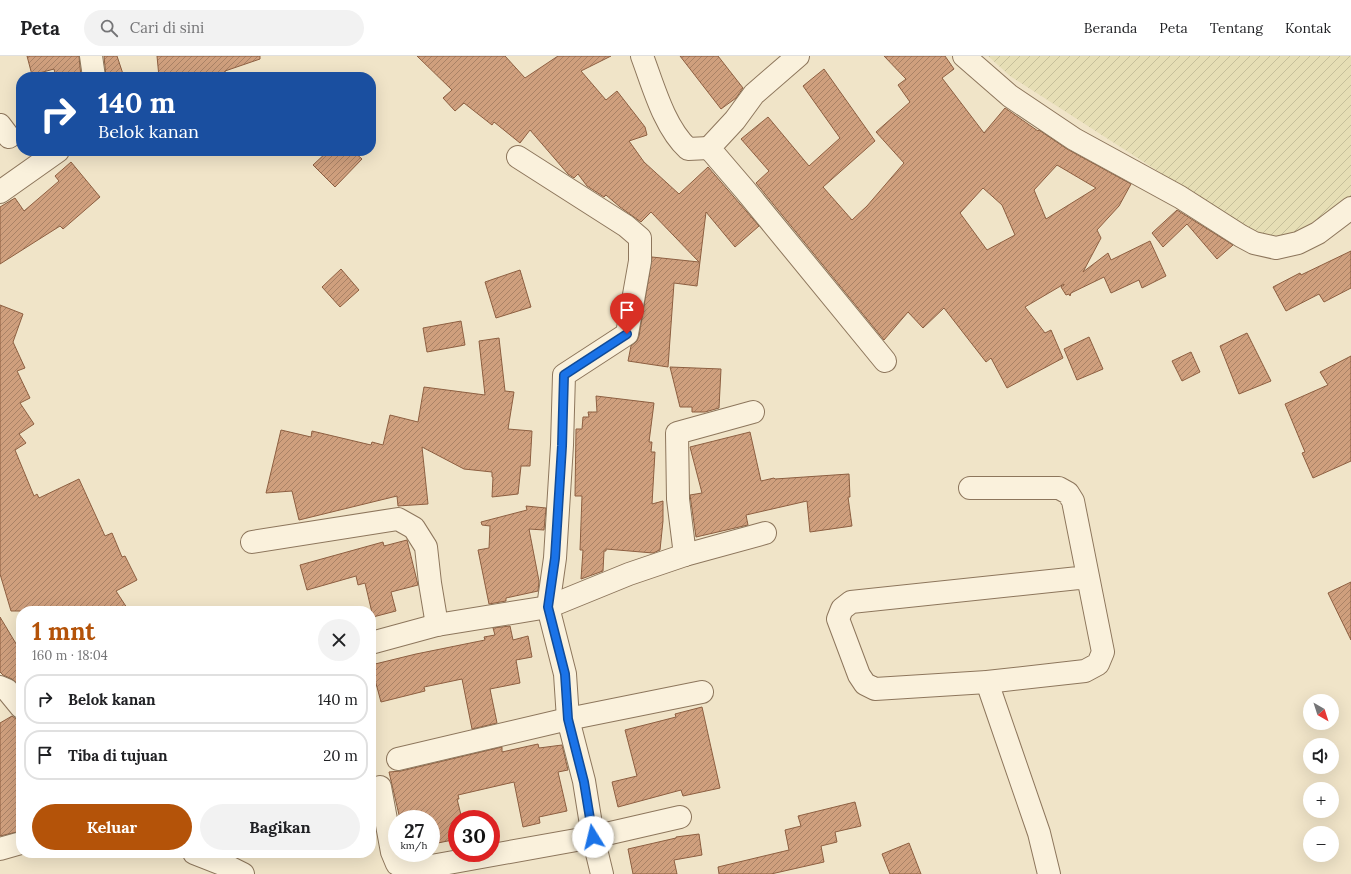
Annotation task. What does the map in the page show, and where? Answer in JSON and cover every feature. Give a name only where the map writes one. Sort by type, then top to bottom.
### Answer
[{"type":"street","points":[[91,56],[93,72]]},
{"type":"street","points":[[642,56],[669,126],[679,140],[688,149],[709,148],[735,120],[754,94],[798,56]]},
{"type":"street","points":[[964,56],[1010,96],[1074,139],[1180,196],[1254,243],[1276,248],[1298,243],[1318,233],[1351,208]]},
{"type":"street","points":[[709,148],[885,361]]},
{"type":"street","points":[[0,192],[51,156]]},
{"type":"street","points":[[518,157],[626,226],[640,238],[640,261],[627,334],[564,375],[562,446],[555,558],[548,607],[565,674],[568,719],[584,782],[593,837],[602,874]]},
{"type":"street","points":[[685,554],[678,499],[678,424],[753,412]]},
{"type":"street","points":[[970,488],[1060,488],[1068,493],[1073,501],[1103,652],[1098,664],[1085,671],[987,682],[875,689],[865,684],[859,675],[838,619],[842,609],[851,602],[1088,577]]},
{"type":"street","points":[[252,542],[398,519],[414,528],[426,547],[437,625]]},
{"type":"street","points":[[376,642],[437,625],[548,607],[629,574],[685,554],[765,534]]},
{"type":"street","points":[[987,682],[1039,833],[1049,874]]},
{"type":"street","points":[[0,687],[7,690],[16,701]]},
{"type":"street","points":[[398,759],[568,719],[702,692]]},
{"type":"street","points":[[380,787],[392,852],[398,864],[409,870],[593,837],[680,818]]},
{"type":"street","points":[[0,848],[16,844]]},
{"type":"street","points":[[207,858],[243,874]]},
{"type":"shaded area","points":[[988,56],[1351,56],[1351,200],[1306,231],[1282,236],[1264,235],[1234,220],[1010,76]]},
{"type":"building","points":[[27,56],[79,56],[81,72],[55,72],[54,69],[43,72],[31,72]]},
{"type":"building","points":[[104,56],[117,56],[122,72],[106,72]]},
{"type":"building","points":[[157,56],[260,56],[260,59],[225,72],[159,72]]},
{"type":"building","points":[[417,56],[505,56],[525,78],[558,56],[611,56],[581,71],[606,100],[617,91],[645,127],[647,135],[629,141],[644,162],[679,194],[708,167],[759,226],[735,247],[706,212],[697,286],[674,283],[668,367],[628,361],[631,346],[637,341],[639,336],[652,257],[699,262],[651,212],[641,222],[606,195],[604,197],[587,186],[578,174],[574,178],[568,174],[530,130],[520,143],[494,122],[492,125],[464,103],[455,111],[443,98],[452,90]]},
{"type":"building","points":[[680,56],[718,56],[743,88],[736,98],[721,109]]},
{"type":"building","points":[[884,56],[945,56],[954,69],[942,78],[984,133],[1005,108],[1067,149],[1131,184],[1119,206],[1097,230],[1101,238],[1083,272],[1108,253],[1111,260],[1150,241],[1166,276],[1142,288],[1139,280],[1111,293],[1104,277],[1071,293],[1070,296],[1069,294],[1066,295],[1061,287],[1064,284],[1025,307],[1045,333],[1051,330],[1063,358],[1007,388],[991,358],[986,362],[944,308],[923,328],[908,312],[884,340],[756,183],[769,171],[741,139],[768,117],[809,166],[840,138],[803,86],[824,69],[875,141],[823,187],[852,220],[867,206],[904,163],[876,132],[910,102],[898,85],[906,79]],"holes":[[[1057,165],[1096,188],[1046,219],[1034,190]],[[983,188],[1002,205],[1015,235],[987,250],[960,213]]]},
{"type":"building","points":[[323,156],[359,156],[362,159],[335,187],[313,165]]},
{"type":"building","points":[[71,162],[100,197],[63,229],[60,226],[0,264],[0,207],[15,198],[24,211],[59,181],[55,176]]},
{"type":"building","points":[[1177,210],[1233,245],[1217,259],[1187,224],[1163,247],[1152,233]]},
{"type":"building","points":[[1351,251],[1351,288],[1324,302],[1319,294],[1286,311],[1273,287],[1300,273],[1301,275]]},
{"type":"building","points":[[341,269],[359,290],[340,307],[322,287]]},
{"type":"building","points":[[520,270],[531,307],[496,318],[485,282]]},
{"type":"building","points":[[0,305],[23,314],[13,342],[25,368],[17,371],[30,398],[20,403],[34,424],[19,434],[26,443],[15,450],[34,496],[37,494],[39,498],[79,479],[105,536],[112,533],[122,557],[125,556],[137,580],[116,591],[126,606],[16,606],[16,611],[11,611],[0,574]]},
{"type":"building","points":[[461,321],[465,345],[427,352],[423,328]]},
{"type":"building","points":[[1247,333],[1271,381],[1239,394],[1220,346]]},
{"type":"building","points":[[1089,337],[1103,369],[1077,380],[1064,349]]},
{"type":"building","points":[[499,338],[505,391],[514,392],[508,429],[532,431],[530,466],[521,466],[518,494],[492,497],[492,472],[464,469],[422,447],[428,504],[398,506],[397,496],[299,520],[292,491],[266,493],[281,430],[311,437],[312,431],[371,445],[372,442],[383,445],[390,415],[418,422],[424,387],[485,395],[479,341]]},
{"type":"building","points":[[1191,352],[1200,372],[1182,381],[1172,361]]},
{"type":"building","points":[[1351,356],[1351,461],[1313,478],[1302,453],[1305,452],[1285,404],[1328,385],[1320,372]]},
{"type":"building","points":[[670,367],[721,369],[719,408],[705,412],[692,412],[692,407],[680,407]]},
{"type":"building","points":[[596,396],[654,403],[649,442],[652,442],[651,452],[655,452],[652,504],[663,501],[663,521],[660,550],[653,553],[606,549],[606,551],[604,551],[603,571],[581,579],[583,550],[580,550],[582,496],[575,496],[576,429],[582,429],[583,417],[589,417],[588,412],[597,412]]},
{"type":"building","points":[[750,432],[761,481],[774,478],[849,474],[850,497],[848,497],[852,526],[810,532],[807,501],[746,515],[748,525],[696,537],[690,495],[702,493],[690,447]]},
{"type":"building","points":[[526,506],[546,508],[544,530],[529,529],[539,581],[538,591],[506,598],[506,601],[489,604],[478,550],[489,548],[490,526],[482,525],[481,522],[527,510]]},
{"type":"building","points":[[407,540],[418,585],[391,592],[396,611],[376,616],[376,606],[370,606],[365,583],[358,585],[356,576],[307,590],[300,565],[383,542],[384,546]]},
{"type":"building","points":[[1351,582],[1351,640],[1328,593]]},
{"type":"building","points":[[0,617],[16,644],[16,683],[0,672]]},
{"type":"building","points":[[510,626],[513,640],[528,636],[532,657],[516,660],[520,683],[490,689],[497,723],[472,729],[462,679],[424,687],[425,691],[381,702],[376,684],[376,664],[485,640],[484,637],[495,635],[493,628]]},
{"type":"building","points":[[702,707],[720,788],[683,796],[681,790],[618,807],[612,782],[637,776],[625,730],[676,717],[675,714]]},
{"type":"building","points":[[12,716],[16,719],[16,832],[0,836],[0,723]]},
{"type":"building","points":[[538,744],[539,748],[562,745],[568,770],[558,772],[567,811],[539,817],[540,823],[523,827],[514,782],[458,795],[459,799],[457,799],[460,810],[448,810],[448,841],[440,843],[440,810],[398,810],[389,772],[401,771],[502,747],[502,752]]},
{"type":"building","points":[[855,802],[861,826],[835,832],[837,842],[821,846],[824,862],[771,874],[719,874],[718,867],[789,850],[785,830],[801,826],[798,816]]},
{"type":"building","points":[[699,834],[702,855],[674,860],[677,874],[633,874],[628,849],[676,837]]},
{"type":"building","points":[[909,843],[921,874],[890,874],[882,854]]},
{"type":"route","points":[[593,837],[584,782],[568,719],[565,674],[548,607],[555,558],[562,446],[564,375],[627,334]]}]
